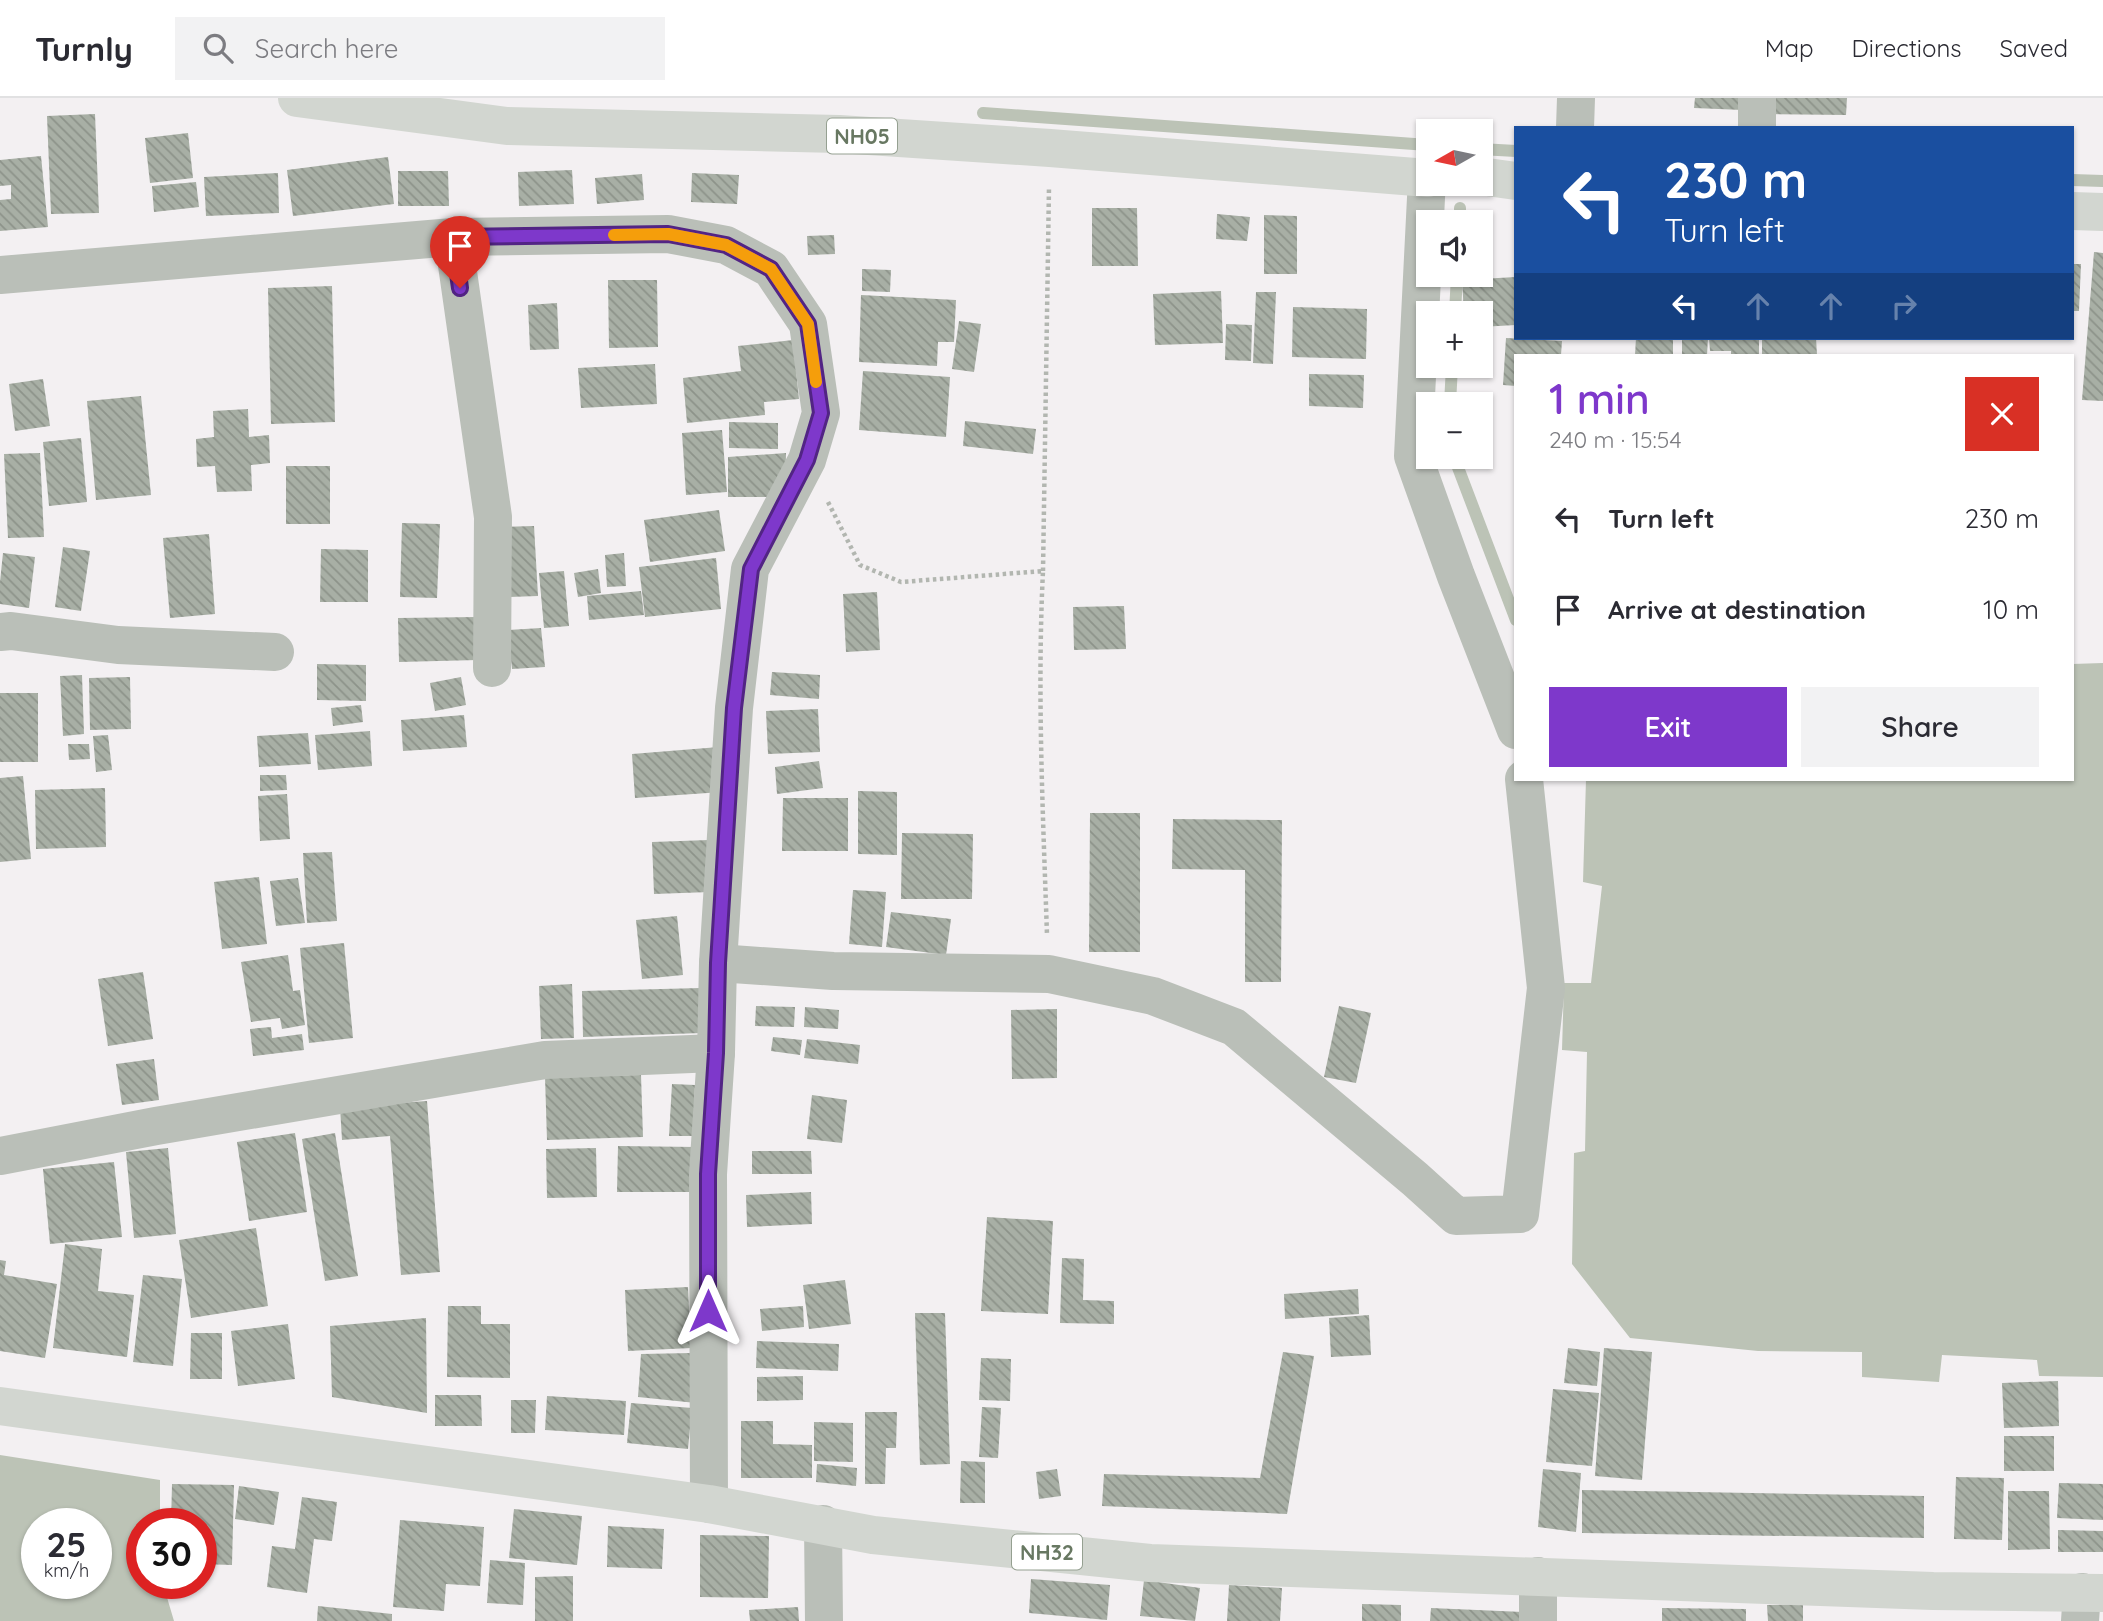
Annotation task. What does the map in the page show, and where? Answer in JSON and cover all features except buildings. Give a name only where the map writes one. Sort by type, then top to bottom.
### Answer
[{"type":"main road","name":"NH05","points":[[297,98],[507,126],[839,134],[1416,177]]},
{"type":"main road","points":[[1493,178],[1514,181]]},
{"type":"main road","points":[[2074,211],[2103,212]]},
{"type":"main road","name":"NH32","points":[[0,1406],[709,1504],[873,1535],[1150,1563],[1933,1591],[2088,1602]]},
{"type":"street","points":[[1575,126],[1576,98]]},
{"type":"street","points":[[1757,98],[1757,126]]},
{"type":"street","points":[[1426,196],[1413,456],[1514,725]]},
{"type":"street","points":[[0,275],[453,237],[668,234],[726,245],[771,269],[808,324],[821,413],[807,460],[751,569],[734,708],[708,1174],[709,1504]]},
{"type":"street","points":[[453,237],[492,517],[492,668]]},
{"type":"street","points":[[0,632],[11,631],[118,645],[275,652]]},
{"type":"street","points":[[718,963],[833,971],[1049,974],[1153,996],[1234,1027],[1456,1216],[1520,1214],[1546,988],[1524,781]]},
{"type":"street","points":[[0,1156],[156,1126],[545,1060],[716,1053]]},
{"type":"street","points":[[823,1524],[824,1621]]},
{"type":"street","points":[[1538,1576],[1538,1621]]},
{"type":"path","points":[[1049,974],[1043,822],[1041,610],[1050,148]]},
{"type":"path","points":[[807,460],[860,565],[901,582],[1043,571]]},
{"type":"shaded area","points":[[2103,663],[2103,1377],[2039,1376],[2037,1360],[1942,1355],[1939,1382],[1862,1377],[1862,1352],[1758,1351],[1630,1338],[1572,1264],[1574,1153],[1585,1151],[1587,1052],[1562,1050],[1564,983],[1591,983],[1602,886],[1583,882],[1586,781],[2074,781],[2074,664]]},
{"type":"shaded area","points":[[0,1455],[160,1480],[160,1508],[126,1508],[126,1599],[167,1599],[174,1621],[0,1621]]},
{"type":"waterway","points":[[983,113],[1416,144]]},
{"type":"waterway","points":[[1493,150],[1514,151]]},
{"type":"waterway","points":[[2074,180],[2103,181]]},
{"type":"waterway","points":[[1456,287],[1456,301]]},
{"type":"waterway","points":[[1451,378],[1451,392]]},
{"type":"waterway","points":[[1459,469],[1514,615]]},
{"type":"slow traffic","points":[[614,235],[668,234],[726,245],[771,269],[808,324],[816,382]]},
{"type":"route","points":[[460,288],[453,237],[668,234],[726,245],[771,269],[808,324],[821,413],[807,460],[751,569],[734,708],[708,1174],[708,1311]]}]
